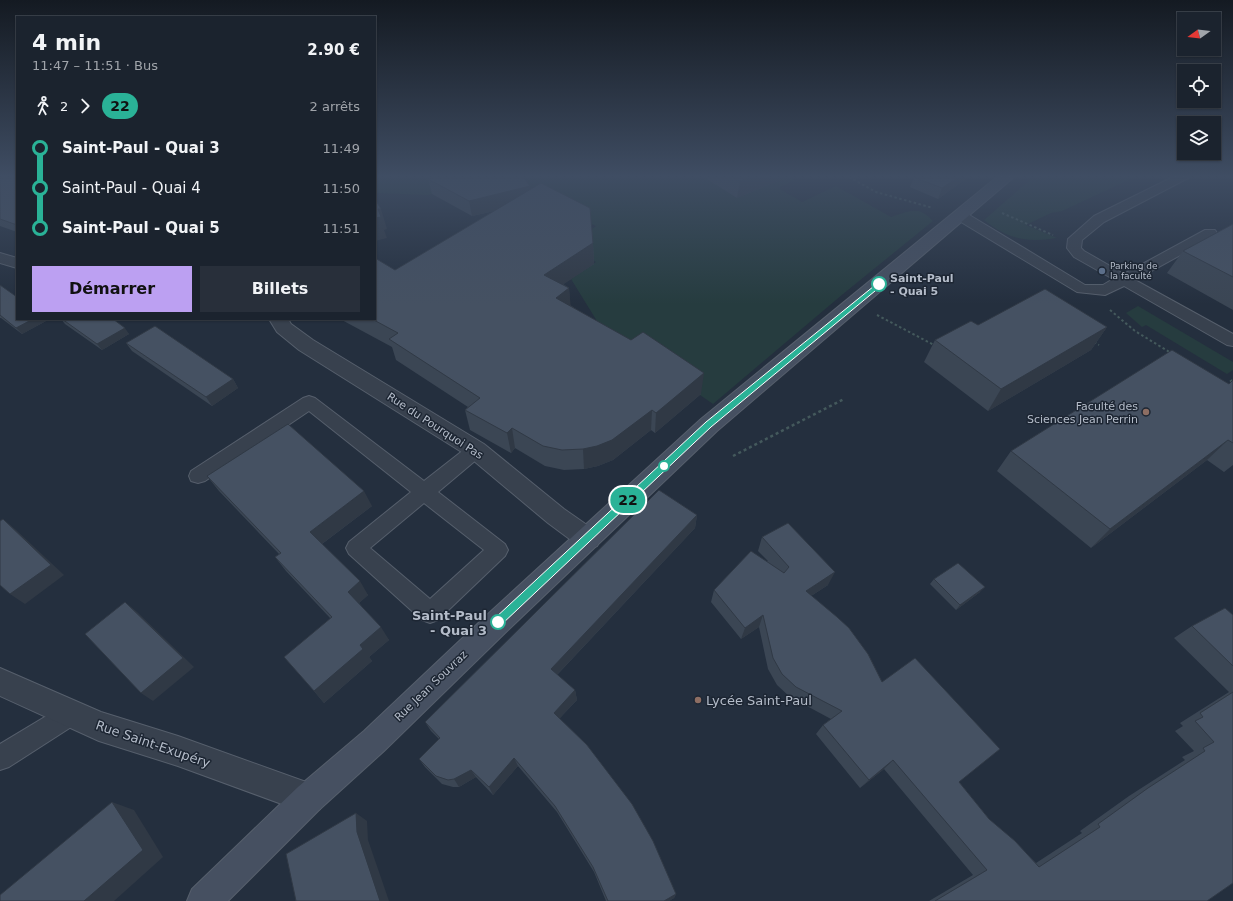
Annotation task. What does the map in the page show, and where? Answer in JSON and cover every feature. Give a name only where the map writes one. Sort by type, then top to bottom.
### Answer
[{"type":"main road","name":"Rue Jean Souvraz","points":[[204,901],[309,798],[374,741],[709,424],[957,219]]},
{"type":"street","points":[[0,258],[16,263]]},
{"type":"street","name":"Rue du Pourquoi Pas","points":[[279,320],[284,328],[306,345],[476,450],[556,516],[588,539]]},
{"type":"street","name":"Rue Saint-Exupéry","points":[[0,682],[98,726],[178,751],[309,798]]},
{"type":"lane","points":[[983,219],[1082,289],[1105,290],[1210,233]]},
{"type":"lane","points":[[1099,219],[1075,239],[1074,248],[1080,254],[1233,341]]},
{"type":"lane","points":[[1082,289],[1088,277],[1105,268]]},
{"type":"lane","points":[[198,476],[309,402],[424,492],[498,550],[430,613],[356,548],[424,492],[476,450]]},
{"type":"lane","points":[[0,758],[72,714]]},
{"type":"path","points":[[999,219],[1074,244]]},
{"type":"path","points":[[1082,289],[1135,331],[1174,354]]},
{"type":"path","points":[[855,304],[938,347]]},
{"type":"path","points":[[1092,341],[1099,345]]},
{"type":"path","points":[[1225,385],[1233,380]]},
{"type":"path","points":[[1218,382],[1229,388]]},
{"type":"path","points":[[733,456],[844,399]]},
{"type":"green space","points":[[581,219],[931,219],[933,221],[843,294],[713,404],[600,326],[571,279],[596,262],[584,255],[591,230],[596,226]]},
{"type":"green space","points":[[1038,219],[1026,225],[1057,238],[1027,240],[1018,238],[1001,232],[984,220]]},
{"type":"green space","points":[[1138,306],[1233,362],[1233,370],[1227,374],[1146,325],[1142,327],[1126,313]]},
{"type":"building","points":[[0,219],[16,219],[16,225]]},
{"type":"building","points":[[481,219],[591,219],[593,243],[544,275],[569,288],[556,298],[631,340],[643,332],[704,373],[656,413],[652,410],[612,440],[597,446],[583,449],[562,450],[543,446],[512,428],[507,433],[465,410],[480,398],[389,339],[398,333],[374,320],[376,320],[376,259],[395,270]]},
{"type":"building","points":[[1233,224],[1233,277],[1183,251]]},
{"type":"building","points":[[0,285],[16,296],[16,320],[31,320],[16,328],[0,315]]},
{"type":"building","points":[[1045,289],[1107,327],[1001,389],[935,340],[971,321],[978,325]]},
{"type":"building","points":[[63,320],[114,320],[125,328],[97,344]]},
{"type":"building","points":[[155,326],[233,379],[206,397],[126,343]]},
{"type":"building","points":[[1172,350],[1229,384],[1233,380],[1233,443],[1228,440],[1110,529],[1011,451]]},
{"type":"building","points":[[288,424],[364,491],[310,532],[360,581],[348,592],[381,627],[360,645],[363,649],[314,691],[284,657],[332,617],[275,557],[281,553],[207,476]]},
{"type":"building","points":[[659,490],[697,515],[551,669],[575,690],[554,713],[587,745],[632,804],[653,841],[676,894],[664,901],[608,901],[593,867],[555,806],[514,758],[489,787],[471,770],[454,779],[448,780],[436,776],[419,759],[440,738],[425,722]]},
{"type":"building","points":[[3,519],[51,565],[10,594],[0,585],[0,521]]},
{"type":"building","points":[[788,523],[835,572],[806,591],[849,628],[868,654],[882,682],[915,658],[1000,749],[959,782],[989,819],[1015,841],[1039,867],[1100,827],[1098,824],[1148,788],[1205,751],[1203,748],[1214,742],[1195,721],[1203,717],[1200,713],[1233,692],[1233,883],[1207,901],[935,901],[987,870],[893,760],[869,780],[823,725],[842,711],[796,687],[782,674],[773,658],[763,615],[745,628],[714,590],[751,551],[784,573],[789,567],[762,537]]},
{"type":"building","points":[[958,563],[985,587],[960,605],[934,579]]},
{"type":"building","points":[[125,602],[183,658],[141,693],[85,634]]},
{"type":"building","points":[[1225,608],[1233,615],[1233,666],[1192,626]]},
{"type":"building","points":[[112,802],[143,850],[84,901],[0,901],[0,895]]},
{"type":"building","points":[[356,813],[357,832],[380,901],[296,901],[286,854]]},
{"type":"bus line","name":"22","points":[[498,622],[709,424],[879,284]]},
{"type":"place","name":"Parking de la faculté","points":[[1102,271]]},
{"type":"place","name":"Saint-Paul - Quai 5","points":[[879,284]]},
{"type":"place","name":"Faculté des Sciences Jean Perrin","points":[[1146,412]]},
{"type":"place","name":"Saint-Paul - Quai 3","points":[[498,622]]},
{"type":"place","name":"Lycée Saint-Paul","points":[[698,700]]}]
